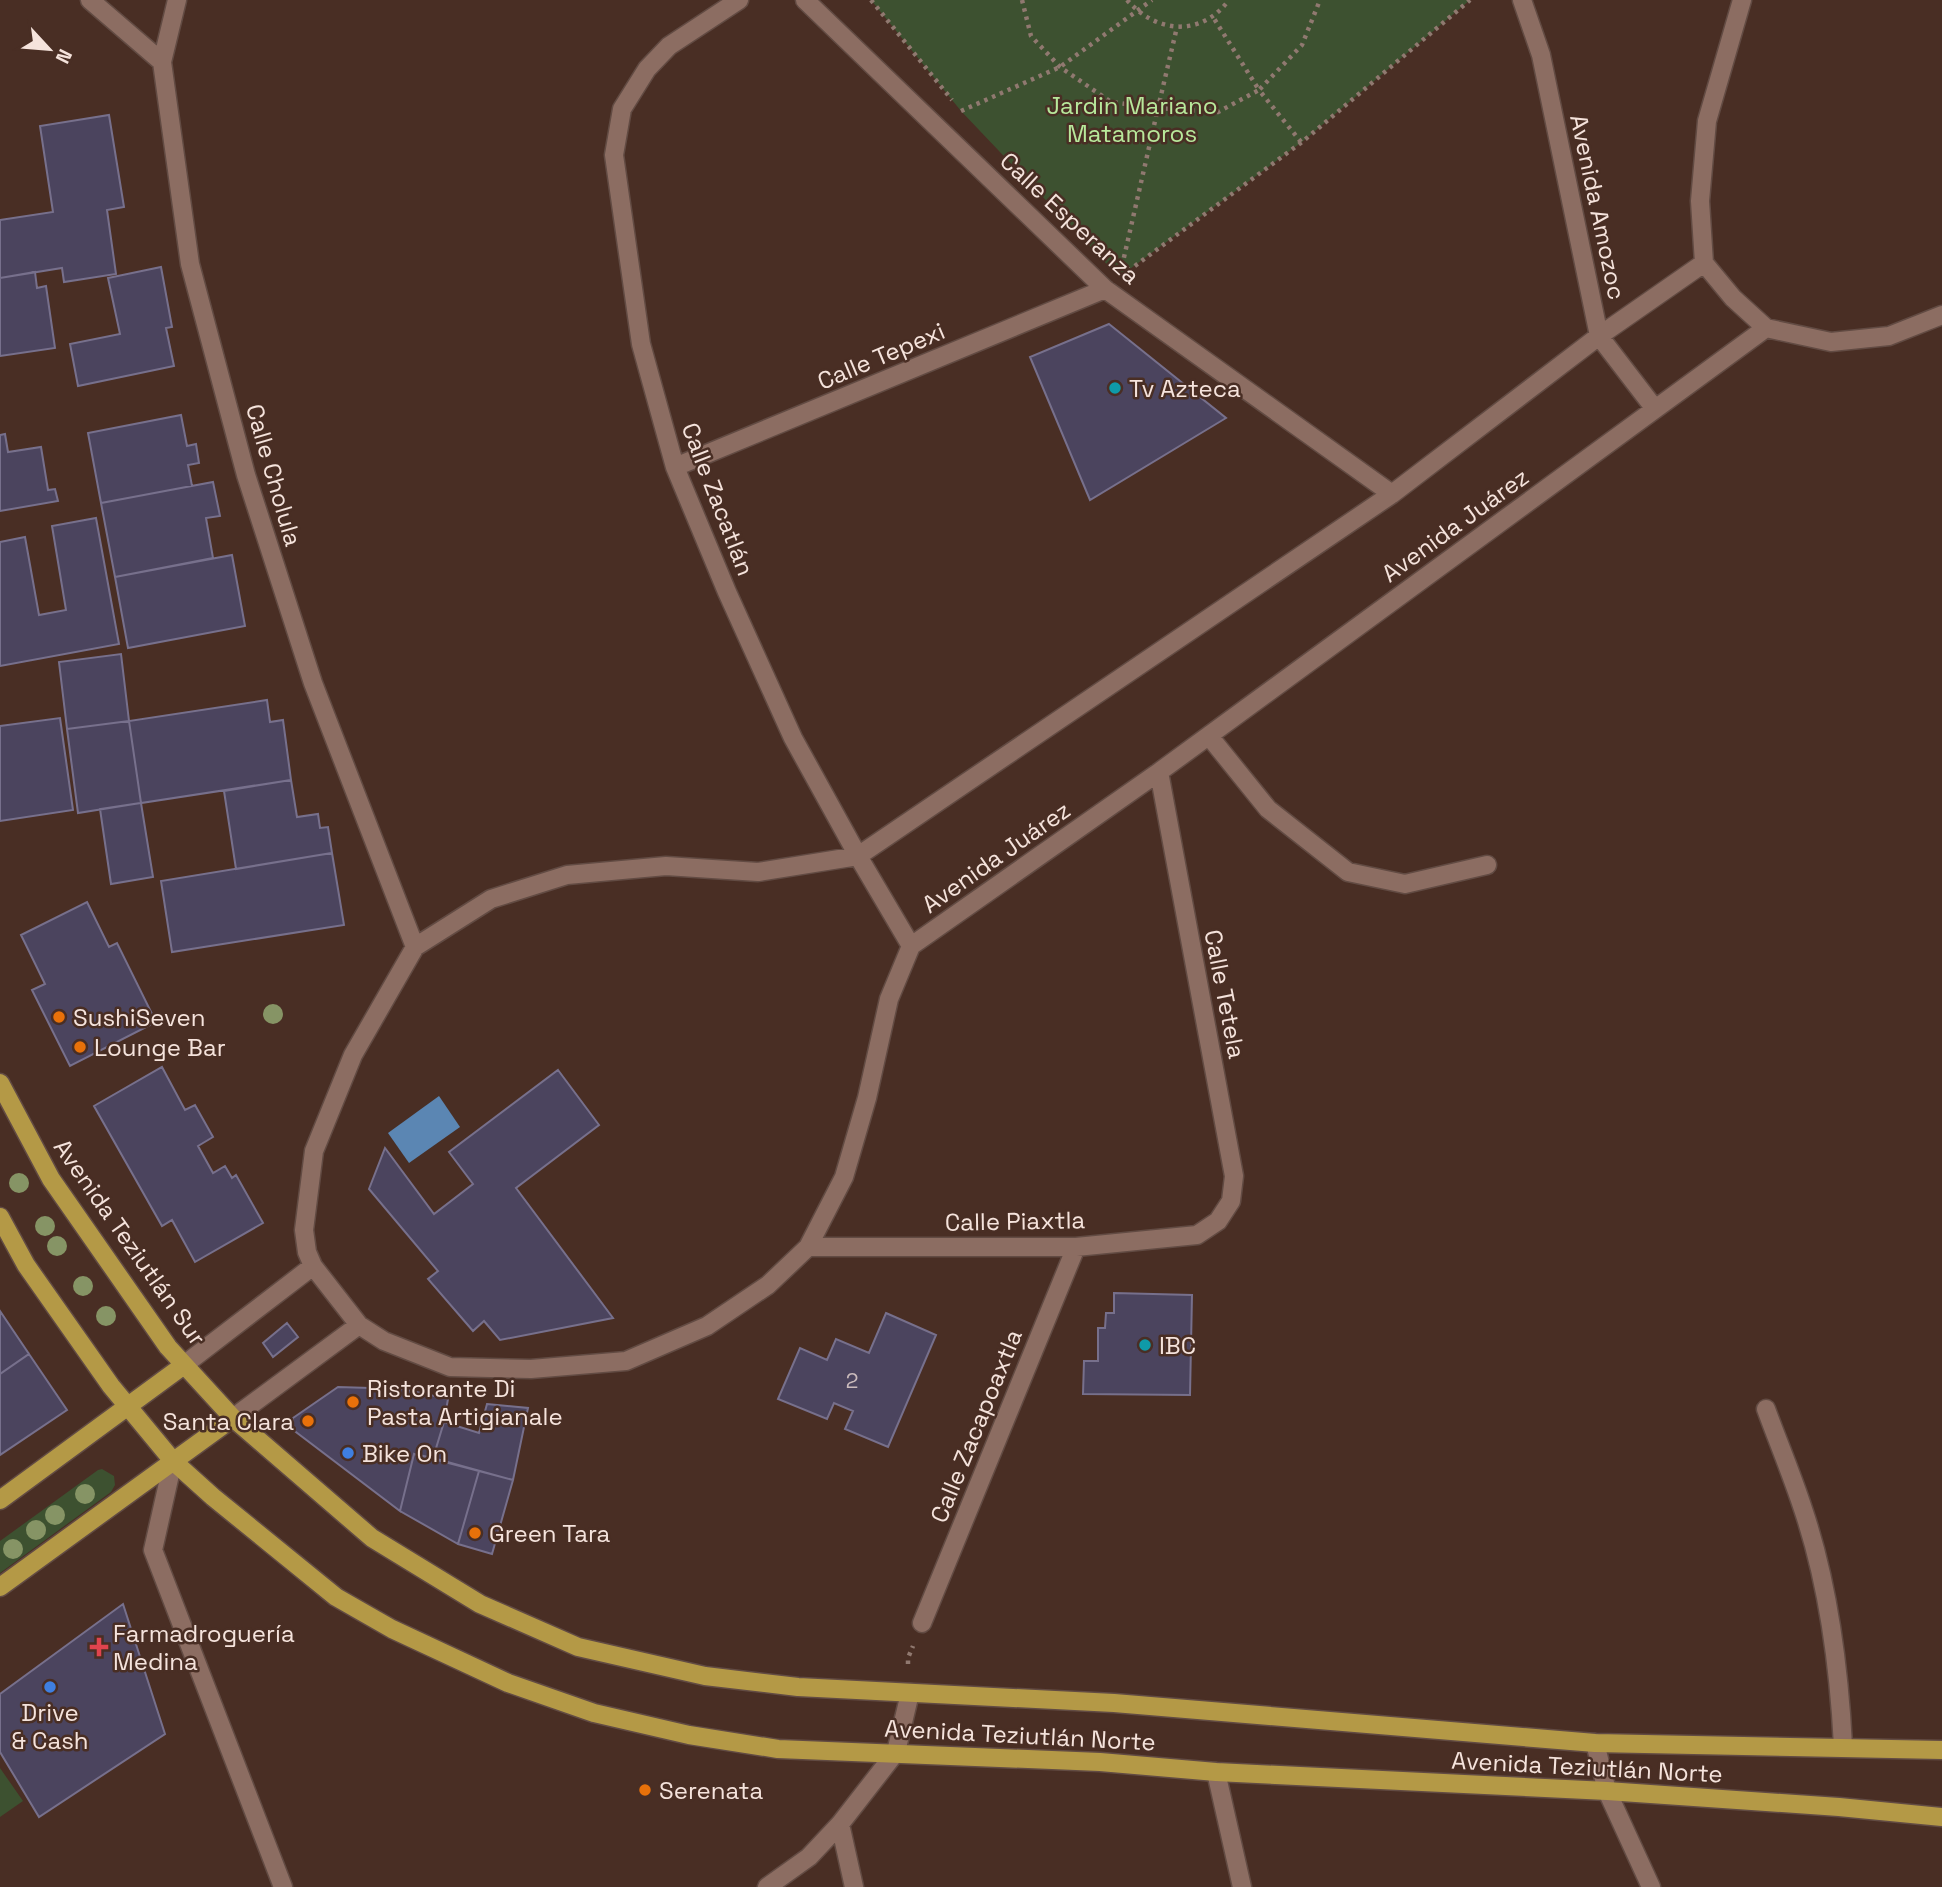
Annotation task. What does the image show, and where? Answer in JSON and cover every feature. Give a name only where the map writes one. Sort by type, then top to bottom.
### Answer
[{"type":"main road","name":"Avenida Teziutlán Sur","points":[[0,1083],[51,1179],[168,1347],[233,1418]]},
{"type":"main road","points":[[0,1217],[26,1265],[127,1405],[173,1461]]},
{"type":"main road","points":[[0,1500],[184,1365]]},
{"type":"main road","points":[[0,1587],[233,1418]]},
{"type":"main road","name":"Avenida Teziutlán Norte","points":[[233,1418],[372,1538],[480,1604],[578,1647],[705,1676],[798,1687],[1114,1703],[1595,1743],[1942,1750]]},
{"type":"main road","name":"Avenida Teziutlán Norte","points":[[173,1461],[336,1597],[392,1629],[508,1683],[594,1713],[689,1735],[778,1749],[1100,1762],[1216,1772],[1607,1791],[1942,1817]]},
{"type":"street","points":[[90,0],[162,62]]},
{"type":"street","name":"Calle Cholula","points":[[177,0],[162,62],[190,264],[246,475],[313,683],[415,947]]},
{"type":"street","name":"Calle Zacatlán","points":[[739,0],[669,46],[647,69],[622,109],[614,155],[642,344],[675,467],[727,592],[793,738],[911,946]]},
{"type":"street","name":"Calle Esperanza","points":[[805,0],[1105,289],[1392,494]]},
{"type":"street","name":"Avenida Amozoc","points":[[1522,0],[1541,55],[1600,336],[1655,409]]},
{"type":"street","points":[[1742,0],[1707,121],[1700,201],[1704,263],[1733,298],[1766,328],[1831,342],[1889,336],[1942,315]]},
{"type":"street","name":"Avenida Juárez","points":[[1704,263],[1600,336],[1392,494],[858,856],[758,872],[666,866],[567,876],[491,899],[415,947],[353,1055],[314,1151],[304,1230],[307,1252],[313,1266],[359,1325],[384,1341],[450,1367],[531,1369],[626,1361],[707,1326],[768,1285],[808,1247],[844,1177],[867,1098],[889,999],[911,946],[1209,736],[1766,328]]},
{"type":"street","name":"Calle Tepexi","points":[[675,467],[1105,289]]},
{"type":"street","points":[[1209,736],[1268,809],[1348,872],[1405,884],[1487,865]]},
{"type":"street","name":"Calle Tetela","points":[[1159,772],[1234,1175],[1231,1202],[1218,1221]]},
{"type":"street","name":"Calle Piaxtla","points":[[808,1247],[1076,1247],[1197,1235],[1218,1221]]},
{"type":"street","name":"Calle Zacapoaxtla","points":[[922,1623],[1076,1247]]},
{"type":"street","points":[[184,1365],[313,1266]]},
{"type":"street","points":[[233,1418],[359,1325]]},
{"type":"street","points":[[1766,1409],[1804,1510],[1822,1579],[1840,1687],[1843,1746]]},
{"type":"street","points":[[173,1461],[153,1550],[283,1887]]},
{"type":"street","points":[[766,1887],[810,1857],[840,1824],[896,1752],[910,1693]]},
{"type":"street","points":[[1595,1743],[1607,1791],[1651,1887]]},
{"type":"street","points":[[1216,1772],[1242,1887]]},
{"type":"street","points":[[840,1824],[854,1887]]},
{"type":"path","points":[[872,0],[971,121]]},
{"type":"path","points":[[1022,0],[1031,36],[1060,67],[1111,102],[1217,112],[1259,90],[1302,45],[1320,0]]},
{"type":"path","points":[[1128,0],[1137,11],[1162,25],[1177,27],[1195,25],[1213,17],[1229,0]]},
{"type":"path","points":[[961,111],[1060,67],[1152,0]]},
{"type":"path","points":[[1177,27],[1119,277],[1302,142],[1470,0]]},
{"type":"path","points":[[1213,17],[1259,90],[1302,142]]},
{"type":"path","points":[[910,1693],[908,1658],[922,1623]]},
{"type":"green space","name":"Jardin Mariano Matamoros","points":[[871,0],[1470,0],[1302,142],[1119,277],[961,111]]},
{"type":"green space","points":[[102,1469],[114,1476],[115,1485],[111,1492],[0,1573],[0,1541]]},
{"type":"green space","points":[[0,1768],[23,1801],[0,1817]]},
{"type":"water","points":[[439,1096],[460,1127],[409,1163],[388,1133]]},
{"type":"building","points":[[109,115],[124,207],[107,210],[116,274],[64,282],[62,268],[0,278],[0,220],[53,212],[40,126]]},
{"type":"building","points":[[161,267],[172,327],[166,328],[174,366],[78,386],[70,344],[120,334],[108,278]]},
{"type":"building","points":[[35,272],[37,288],[46,286],[55,348],[0,356],[0,278]]},
{"type":"building","name":"Tv Azteca","points":[[1109,324],[1226,418],[1090,500],[1030,357]]},
{"type":"building","points":[[181,415],[187,446],[196,444],[199,463],[188,465],[192,486],[101,503],[88,433]]},
{"type":"building","points":[[5,434],[8,452],[41,447],[48,490],[55,489],[58,501],[0,511],[0,435]]},
{"type":"building","points":[[213,482],[220,516],[206,518],[213,558],[115,577],[101,503]]},
{"type":"building","points":[[96,518],[119,644],[0,666],[0,542],[25,537],[39,615],[66,610],[52,526]]},
{"type":"building","points":[[232,555],[245,626],[128,648],[115,577]]},
{"type":"building","points":[[121,654],[129,721],[67,729],[59,662]]},
{"type":"building","points":[[267,700],[270,722],[283,720],[291,780],[141,803],[129,721]]},
{"type":"building","points":[[60,718],[73,810],[0,821],[0,726]]},
{"type":"building","points":[[129,721],[141,803],[78,813],[67,729]]},
{"type":"building","points":[[291,780],[297,817],[318,814],[320,828],[328,827],[332,853],[236,869],[224,791]]},
{"type":"building","points":[[141,803],[153,877],[111,884],[100,809]]},
{"type":"building","points":[[332,853],[344,925],[172,952],[161,881]]},
{"type":"building","points":[[87,902],[109,947],[117,943],[156,1022],[70,1066],[32,990],[45,984],[21,935]]},
{"type":"building","points":[[162,1067],[185,1110],[195,1105],[213,1137],[198,1146],[213,1173],[225,1166],[232,1178],[236,1175],[263,1223],[195,1262],[172,1220],[162,1226],[94,1106]]},
{"type":"building","points":[[558,1070],[599,1125],[516,1188],[613,1318],[500,1340],[484,1321],[473,1331],[428,1279],[438,1271],[369,1189],[385,1148],[434,1214],[473,1184],[449,1152]]},
{"type":"building","name":"IBC","points":[[1114,1293],[1192,1295],[1190,1395],[1083,1394],[1084,1361],[1098,1361],[1098,1328],[1105,1328],[1106,1313],[1114,1313]]},
{"type":"building","points":[[0,1311],[29,1354],[0,1374]]},
{"type":"building","points":[[886,1313],[936,1335],[888,1447],[845,1429],[853,1411],[834,1403],[827,1419],[778,1399],[800,1348],[827,1360],[836,1339],[869,1353]]},
{"type":"building","points":[[287,1323],[298,1337],[273,1357],[263,1343]]},
{"type":"building","points":[[29,1354],[67,1410],[0,1455],[0,1374]]},
{"type":"building","points":[[338,1387],[403,1389],[448,1399],[433,1458],[414,1454],[400,1511],[292,1429],[293,1418]]},
{"type":"building","points":[[487,1404],[528,1408],[513,1480],[433,1458],[444,1422],[479,1433]]},
{"type":"building","points":[[414,1454],[479,1471],[458,1544],[400,1511]]},
{"type":"building","points":[[479,1471],[513,1480],[492,1554],[458,1544]]},
{"type":"building","points":[[123,1604],[165,1734],[39,1817],[0,1752],[0,1694]]},
{"type":"place","name":"Tv Azteca","points":[[1115,388]]},
{"type":"place","name":"SushiSeven","points":[[59,1017]]},
{"type":"place","name":"Lounge Bar","points":[[80,1047]]},
{"type":"place","name":"IBC","points":[[1145,1345]]},
{"type":"place","name":"Ristorante Di Pasta Artigianale","points":[[353,1402]]},
{"type":"place","name":"Santa Clara","points":[[308,1421]]},
{"type":"place","name":"Bike On","points":[[348,1453]]},
{"type":"place","name":"Green Tara","points":[[475,1533]]},
{"type":"place","name":"Farmadroguería Medina","points":[[99,1647]]},
{"type":"place","name":"Drive & Cash","points":[[50,1687]]},
{"type":"place","name":"Serenata","points":[[645,1790]]}]
